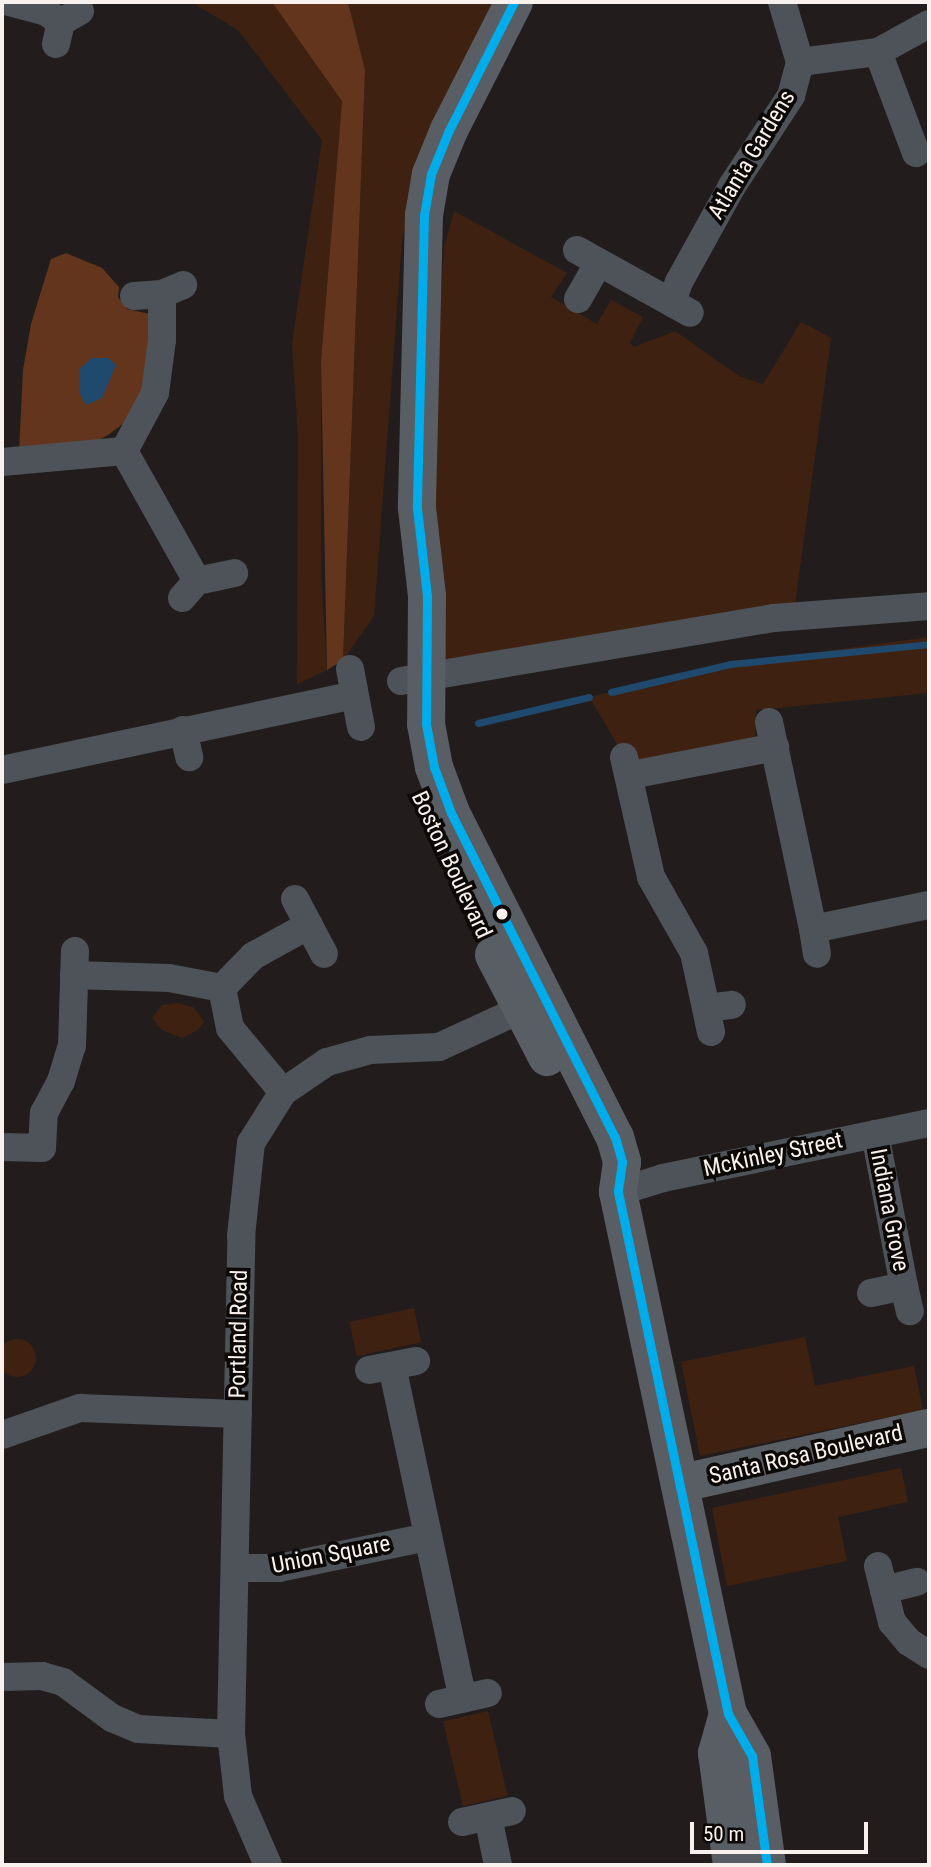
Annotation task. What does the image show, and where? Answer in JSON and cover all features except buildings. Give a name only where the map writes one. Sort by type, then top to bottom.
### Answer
[{"type":"street","points":[[9,2],[46,12],[66,26]]},
{"type":"street","name":"Boston Boulevard","points":[[514,2],[431,174],[422,252],[417,508],[403,594],[413,680],[401,728],[417,796],[533,1004],[593,1143],[600,1166],[618,1192],[682,1483],[728,1714],[752,1756],[767,1865]]},
{"type":"street","name":"Boston Boulevard","points":[[422,252],[449,178],[542,2]]},
{"type":"street","name":"Atlanta Gardens","points":[[578,299],[587,257],[681,308],[679,282],[732,186],[791,96],[800,62],[782,2]]},
{"type":"street","points":[[800,62],[878,52],[929,24]]},
{"type":"street","points":[[878,52],[913,154]]},
{"type":"street","points":[[124,451],[155,393],[162,340],[160,292]]},
{"type":"street","points":[[2,463],[124,451]]},
{"type":"street","points":[[124,451],[189,589],[234,573]]},
{"type":"street","points":[[413,680],[656,635],[774,618],[929,606]]},
{"type":"street","points":[[2,770],[186,743],[352,682],[360,727]]},
{"type":"street","points":[[717,1015],[694,953],[651,877],[627,766],[772,734],[815,941],[929,905]]},
{"type":"street","points":[[295,899],[324,954]]},
{"type":"street","points":[[222,988],[253,956],[309,925]]},
{"type":"street","points":[[2,1147],[41,1148],[44,1113],[68,1064],[75,963],[222,988]]},
{"type":"street","points":[[222,988],[230,1028],[283,1091]]},
{"type":"street","name":"Portland Road","points":[[268,1865],[239,1796],[230,1734],[246,1169],[258,1126],[283,1091],[304,1074],[344,1055],[439,1046],[533,1004]]},
{"type":"street","name":"McKinley Street","points":[[618,1192],[663,1178],[929,1123]]},
{"type":"street","name":"Indiana Grove","points":[[871,1293],[907,1298],[875,1134]]},
{"type":"street","points":[[392,1366],[463,1699]]},
{"type":"street","points":[[2,1436],[80,1408],[238,1413]]},
{"type":"street","name":"Santa Rosa Boulevard","points":[[682,1483],[929,1428]]},
{"type":"street","name":"Union Square","points":[[234,1568],[279,1568],[427,1537]]},
{"type":"street","points":[[917,1582],[881,1578],[901,1634],[929,1655]]},
{"type":"street","points":[[2,1677],[42,1676],[63,1682],[112,1718],[138,1729],[230,1734]]},
{"type":"street","name":"Boston Boulevard","points":[[728,1714],[717,1753],[732,1865]]},
{"type":"street","points":[[487,1817],[498,1865]]},
{"type":"shaded area","points":[[191,2],[290,2],[342,101],[321,361],[321,575],[327,670],[297,684],[298,437],[292,343],[322,140],[238,30]]},
{"type":"shaded area","points":[[272,2],[348,2],[365,70],[343,660],[327,670],[321,361],[342,101]]},
{"type":"shaded area","points":[[348,2],[506,2],[421,162],[402,241],[374,616],[343,660],[365,70]]},
{"type":"shaded area","points":[[454,211],[567,273],[551,297],[597,324],[611,300],[643,317],[630,343],[634,347],[675,331],[739,376],[763,384],[801,322],[831,338],[795,605],[436,663],[436,365],[444,248]]},
{"type":"shaded area","points":[[66,253],[102,268],[119,287],[118,297],[127,309],[150,314],[146,382],[127,421],[108,435],[90,444],[19,453],[23,370],[31,324],[51,259]]},
{"type":"shaded area","points":[[929,637],[929,693],[756,710],[755,750],[632,769],[589,697],[730,664]]},
{"type":"shaded area","points":[[178,1003],[193,1007],[204,1021],[198,1030],[182,1038],[162,1030],[152,1018],[162,1005]]},
{"type":"shaded area","points":[[414,1308],[421,1342],[357,1356],[349,1322]]},
{"type":"shaded area","points":[[805,1337],[815,1386],[914,1366],[923,1410],[700,1456],[681,1362]]},
{"type":"shaded area","points":[[17,1339],[31,1344],[36,1358],[31,1372],[17,1377],[3,1372],[-2,1358],[3,1344]]},
{"type":"shaded area","points":[[901,1468],[908,1502],[838,1517],[847,1561],[727,1586],[712,1508]]},
{"type":"shaded area","points":[[488,1711],[508,1796],[463,1806],[443,1721]]},
{"type":"water","points":[[92,358],[108,358],[116,365],[102,398],[86,405],[80,394],[79,369]]},
{"type":"waterway","points":[[611,692],[730,664],[929,644]]},
{"type":"waterway","points":[[478,723],[589,697]]},
{"type":"transit line","points":[[514,2],[449,130],[431,174],[424,215],[417,508],[427,596],[426,724],[434,767],[451,813],[615,1137],[622,1162],[618,1192],[728,1714],[752,1756],[767,1865]]}]
